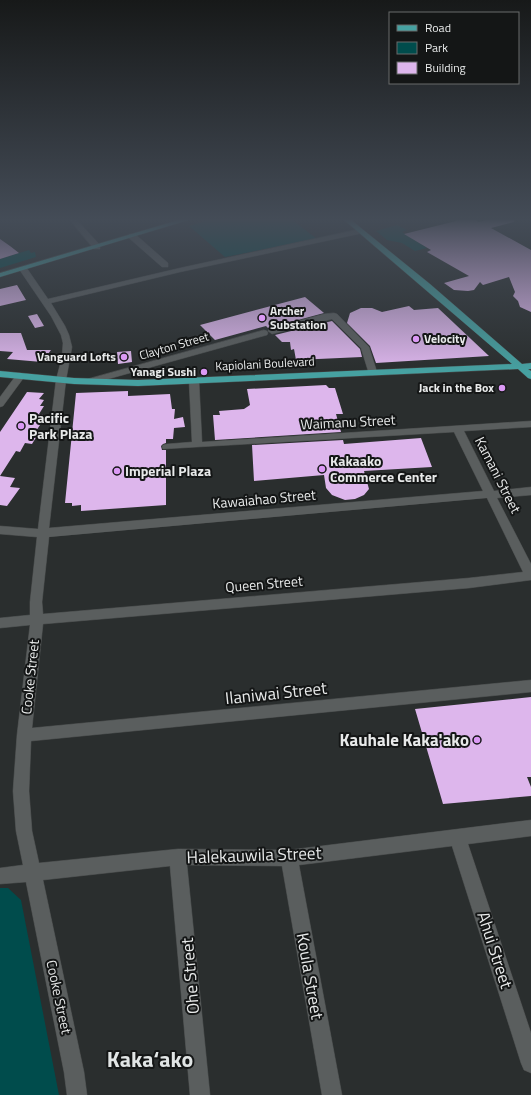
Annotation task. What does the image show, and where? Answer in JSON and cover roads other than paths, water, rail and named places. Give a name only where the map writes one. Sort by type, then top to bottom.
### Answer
[{"type":"main road","points":[[0,275],[16,270]]},
{"type":"main road","points":[[408,270],[531,376]]},
{"type":"main road","points":[[480,368],[493,362],[497,357],[497,351],[490,340]]},
{"type":"main road","name":"Kapiolani Boulevard","points":[[0,374],[61,380],[138,383],[531,366]]},
{"type":"street","name":"Cooke Street","points":[[24,270],[61,326],[67,343],[64,370],[61,380],[43,533],[36,602],[37,620],[24,735],[21,791],[24,831],[74,1072],[77,1095]]},
{"type":"street","points":[[45,302],[182,270]]},
{"type":"street","name":"Clayton Street","points":[[91,381],[324,317],[334,316],[365,347],[372,372]]},
{"type":"street","points":[[0,404],[20,376]]},
{"type":"street","points":[[194,381],[197,445]]},
{"type":"street","name":"Waimanu Street","points":[[167,447],[458,430],[531,424]]},
{"type":"street","name":"Kamani Street","points":[[458,430],[492,495],[531,576]]},
{"type":"street","name":"Kawaiahao Street","points":[[0,530],[43,533],[531,491]]},
{"type":"street","name":"Queen Street","points":[[0,623],[469,583],[531,576]]},
{"type":"street","name":"Ilaniwai Street","points":[[24,735],[531,686]]},
{"type":"street","name":"Halekauwila Street","points":[[0,876],[178,857],[289,858],[531,828]]},
{"type":"street","name":"Ahui Street","points":[[458,837],[531,1063]]},
{"type":"street","name":"Ohe Street","points":[[178,857],[200,1095]]},
{"type":"street","name":"Koula Street","points":[[289,858],[332,1095]]},
{"type":"place","name":"Archer Substation","points":[[262,318]]},
{"type":"place","name":"Velocity","points":[[416,339]]},
{"type":"place","name":"Vanguard Lofts","points":[[124,357]]},
{"type":"place","name":"Yanagi Sushi","points":[[204,372]]},
{"type":"place","name":"Jack in the Box","points":[[502,388]]},
{"type":"place","name":"Pacific Park Plaza","points":[[21,426]]},
{"type":"place","name":"Kakaako Commerce Center","points":[[322,469]]},
{"type":"place","name":"Imperial Plaza","points":[[117,471]]},
{"type":"place","name":"Kauhale Kaka'ako","points":[[477,740]]},
{"type":"district","name":"Kaka‘ako","points":[[150,1059]]}]
